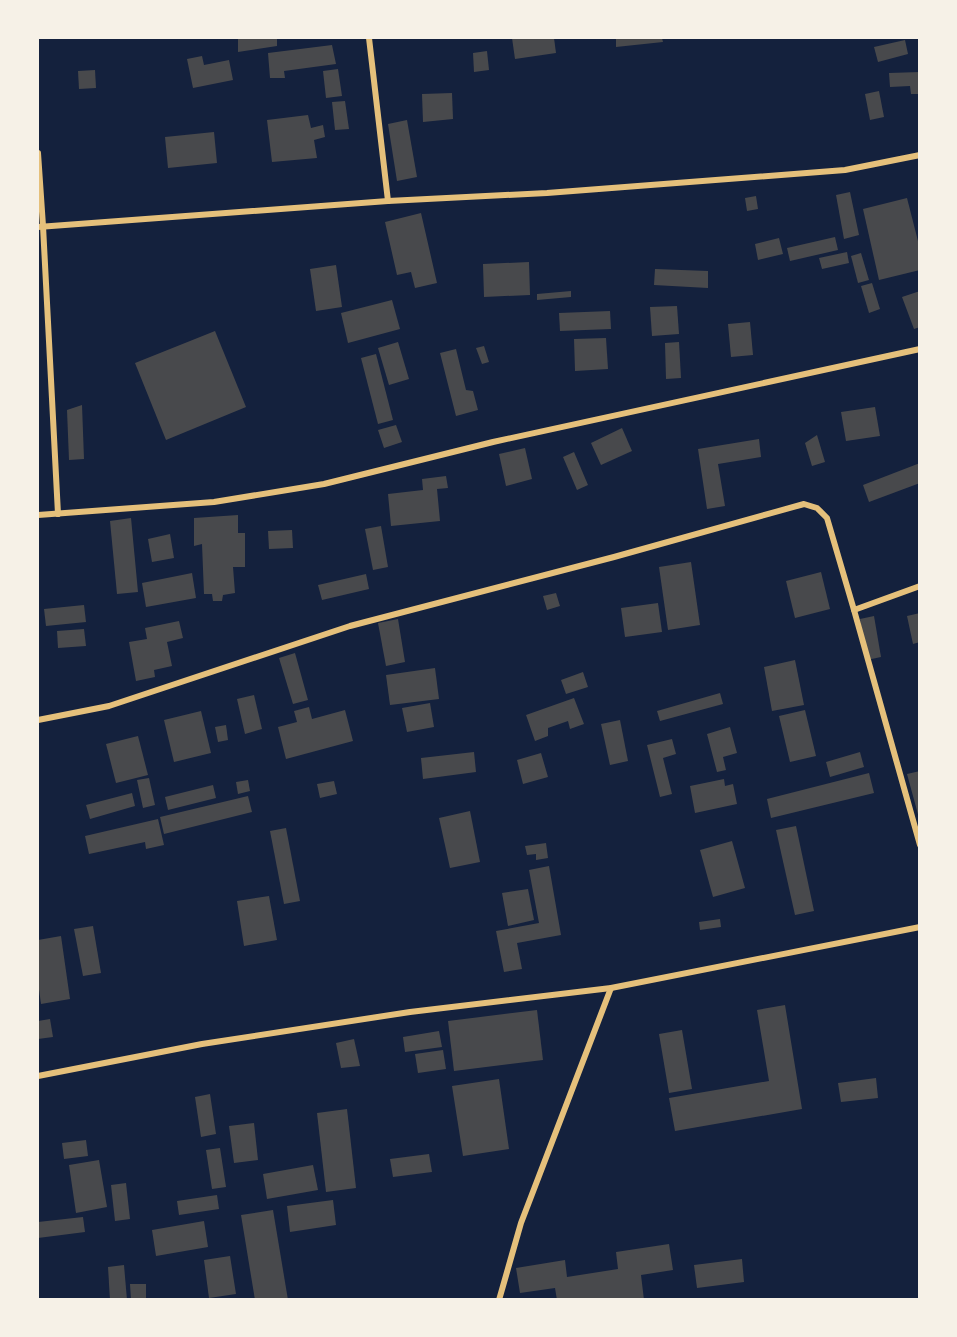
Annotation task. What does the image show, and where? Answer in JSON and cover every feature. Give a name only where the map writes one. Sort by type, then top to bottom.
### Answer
[{"type":"street","points":[[369,38],[388,201]]},
{"type":"street","points":[[38,153],[40,227],[58,514]]},
{"type":"street","points":[[40,227],[388,201],[548,193],[845,170],[920,154]]},
{"type":"street","points":[[38,515],[214,502],[324,484],[493,442],[920,349]]},
{"type":"street","points":[[38,720],[109,706],[360,623],[625,554],[804,504],[817,508],[827,518],[920,845]]},
{"type":"street","points":[[854,610],[920,586]]},
{"type":"street","points":[[38,1076],[225,1040],[410,1012],[611,988],[920,927]]},
{"type":"street","points":[[499,1299],[521,1223],[611,988]]},
{"type":"building","points":[[238,38],[277,38],[277,46],[238,52]]},
{"type":"building","points":[[512,38],[554,38],[556,53],[515,59]]},
{"type":"building","points":[[616,38],[662,38],[663,42],[616,47]]},
{"type":"building","points":[[905,40],[908,54],[878,62],[874,47]]},
{"type":"building","points":[[332,45],[336,64],[284,71],[285,78],[270,78],[268,53]]},
{"type":"building","points":[[487,51],[489,70],[474,72],[473,53]]},
{"type":"building","points":[[202,56],[204,65],[229,60],[233,80],[193,88],[187,59]]},
{"type":"building","points":[[338,69],[342,96],[326,98],[323,71]]},
{"type":"building","points":[[95,70],[96,88],[79,89],[78,71]]},
{"type":"building","points":[[920,72],[920,94],[911,94],[910,86],[890,87],[889,73]]},
{"type":"building","points":[[879,91],[884,117],[870,120],[865,94]]},
{"type":"building","points":[[452,93],[453,119],[423,122],[422,94]]},
{"type":"building","points":[[345,101],[349,129],[335,130],[332,102]]},
{"type":"building","points":[[308,115],[311,128],[323,125],[325,137],[314,140],[317,158],[272,162],[267,120]]},
{"type":"building","points":[[407,120],[417,177],[397,181],[388,124]]},
{"type":"building","points":[[214,132],[217,163],[168,168],[165,137]]},
{"type":"building","points":[[850,192],[859,235],[844,239],[836,195]]},
{"type":"building","points":[[756,196],[758,209],[747,211],[745,198]]},
{"type":"building","points":[[907,198],[920,249],[920,270],[879,280],[863,209]]},
{"type":"building","points":[[421,213],[437,283],[415,288],[411,272],[397,275],[385,222]]},
{"type":"building","points":[[835,237],[838,250],[790,261],[787,248]]},
{"type":"building","points":[[779,238],[783,254],[758,260],[755,244]]},
{"type":"building","points":[[847,252],[849,263],[822,269],[819,258]]},
{"type":"building","points":[[861,253],[869,280],[858,283],[851,256]]},
{"type":"building","points":[[529,262],[530,295],[484,297],[483,264]]},
{"type":"building","points":[[336,265],[342,307],[316,311],[310,269]]},
{"type":"building","points":[[655,269],[708,271],[708,288],[654,285]]},
{"type":"building","points":[[872,283],[880,309],[869,313],[861,286]]},
{"type":"building","points":[[571,291],[571,297],[537,300],[537,294]]},
{"type":"building","points":[[920,291],[920,327],[914,329],[902,297]]},
{"type":"building","points":[[392,300],[400,329],[348,343],[341,313]]},
{"type":"building","points":[[677,306],[679,334],[652,336],[650,307]]},
{"type":"building","points":[[610,311],[611,329],[560,331],[559,313]]},
{"type":"building","points":[[750,322],[753,355],[731,357],[728,324]]},
{"type":"building","points":[[215,331],[246,407],[166,440],[135,363]]},
{"type":"building","points":[[606,338],[608,369],[575,371],[574,339]]},
{"type":"building","points":[[398,342],[409,379],[389,385],[378,348]]},
{"type":"building","points":[[679,342],[681,378],[666,379],[665,343]]},
{"type":"building","points":[[484,346],[489,362],[482,364],[476,348]]},
{"type":"building","points":[[456,349],[466,390],[473,391],[478,410],[456,416],[440,353]]},
{"type":"building","points":[[376,354],[393,420],[378,424],[361,358]]},
{"type":"building","points":[[82,405],[84,459],[69,460],[67,410]]},
{"type":"building","points":[[875,407],[880,436],[846,441],[841,412]]},
{"type":"building","points":[[396,425],[402,442],[384,448],[378,430]]},
{"type":"building","points":[[622,428],[632,451],[601,465],[591,443]]},
{"type":"building","points":[[817,435],[825,462],[812,466],[805,443]]},
{"type":"building","points":[[759,439],[761,457],[718,464],[725,506],[707,509],[698,449]]},
{"type":"building","points":[[525,448],[532,479],[506,486],[499,454]]},
{"type":"building","points":[[574,452],[588,485],[577,490],[563,457]]},
{"type":"building","points":[[920,463],[920,483],[869,502],[863,485]]},
{"type":"building","points":[[446,476],[448,488],[437,489],[440,521],[391,526],[388,494],[423,490],[422,479]]},
{"type":"building","points":[[238,515],[238,533],[245,533],[245,567],[233,567],[235,593],[223,595],[222,601],[213,601],[212,594],[204,594],[202,544],[194,546],[194,518]]},
{"type":"building","points":[[131,518],[138,592],[117,594],[110,521]]},
{"type":"building","points":[[381,526],[388,567],[373,570],[365,529]]},
{"type":"building","points":[[292,530],[293,548],[269,549],[268,531]]},
{"type":"building","points":[[170,534],[174,558],[152,562],[148,539]]},
{"type":"building","points":[[691,562],[700,625],[668,630],[659,567]]},
{"type":"building","points":[[821,572],[830,609],[795,618],[786,581]]},
{"type":"building","points":[[192,573],[196,598],[146,607],[142,583]]},
{"type":"building","points":[[366,574],[369,589],[322,600],[318,585]]},
{"type":"building","points":[[556,593],[560,606],[547,610],[543,596]]},
{"type":"building","points":[[658,603],[662,632],[625,637],[621,608]]},
{"type":"building","points":[[84,605],[86,622],[46,626],[44,609]]},
{"type":"building","points":[[920,613],[920,642],[913,644],[907,616]]},
{"type":"building","points":[[874,616],[881,657],[867,660],[860,619]]},
{"type":"building","points":[[398,619],[405,662],[386,666],[378,623]]},
{"type":"building","points":[[179,621],[183,638],[167,642],[172,666],[154,670],[155,677],[136,681],[129,642],[147,639],[145,628]]},
{"type":"building","points":[[84,629],[86,646],[58,648],[57,631]]},
{"type":"building","points":[[295,653],[308,700],[293,704],[279,658]]},
{"type":"building","points":[[795,660],[804,705],[772,711],[764,667]]},
{"type":"building","points":[[435,668],[439,699],[390,705],[386,675]]},
{"type":"building","points":[[583,672],[588,687],[566,694],[561,680]]},
{"type":"building","points":[[720,693],[723,704],[660,721],[657,711]]},
{"type":"building","points":[[254,695],[262,729],[245,734],[237,699]]},
{"type":"building","points":[[574,698],[584,724],[570,729],[568,721],[548,728],[548,736],[535,741],[526,715]]},
{"type":"building","points":[[430,703],[434,727],[407,732],[402,708]]},
{"type":"building","points":[[309,707],[312,719],[345,710],[353,741],[286,759],[278,727],[297,722],[294,711]]},
{"type":"building","points":[[805,710],[816,756],[790,762],[779,716]]},
{"type":"building","points":[[201,711],[211,753],[174,762],[164,720]]},
{"type":"building","points":[[620,720],[628,761],[610,765],[601,724]]},
{"type":"building","points":[[226,725],[228,740],[218,742],[215,727]]},
{"type":"building","points":[[730,727],[737,753],[723,757],[726,770],[717,772],[707,734]]},
{"type":"building","points":[[138,736],[148,775],[116,783],[106,744]]},
{"type":"building","points":[[672,739],[676,754],[663,758],[672,794],[660,797],[647,745]]},
{"type":"building","points":[[474,752],[476,772],[423,779],[421,758]]},
{"type":"building","points":[[860,752],[864,767],[830,777],[826,762]]},
{"type":"building","points":[[541,753],[548,777],[523,784],[517,760]]},
{"type":"building","points":[[920,771],[920,818],[919,818],[907,774]]},
{"type":"building","points":[[869,773],[874,793],[771,818],[767,799]]},
{"type":"building","points":[[149,778],[155,805],[143,808],[137,780]]},
{"type":"building","points":[[724,779],[725,786],[733,784],[737,804],[695,813],[690,786]]},
{"type":"building","points":[[248,780],[250,791],[238,794],[236,782]]},
{"type":"building","points":[[334,781],[337,794],[320,798],[317,784]]},
{"type":"building","points":[[213,785],[216,798],[168,810],[165,797]]},
{"type":"building","points":[[132,793],[135,806],[90,819],[86,805]]},
{"type":"building","points":[[248,796],[252,812],[164,834],[160,817]]},
{"type":"building","points":[[470,811],[480,862],[450,868],[439,818]]},
{"type":"building","points":[[158,819],[164,845],[146,849],[145,842],[89,854],[85,836]]},
{"type":"building","points":[[796,826],[814,911],[795,915],[776,830]]},
{"type":"building","points":[[286,828],[300,901],[284,904],[270,831]]},
{"type":"building","points":[[732,841],[745,888],[713,897],[700,850]]},
{"type":"building","points":[[546,843],[548,858],[536,860],[536,854],[527,855],[525,846]]},
{"type":"building","points":[[549,866],[561,935],[517,943],[522,969],[504,972],[496,931],[539,923],[529,870]]},
{"type":"building","points":[[528,889],[534,920],[508,926],[502,893]]},
{"type":"building","points":[[269,896],[277,940],[244,946],[237,901]]},
{"type":"building","points":[[720,919],[721,927],[700,930],[699,922]]},
{"type":"building","points":[[93,926],[101,973],[83,976],[74,929]]},
{"type":"building","points":[[61,936],[70,999],[41,1004],[38,982],[38,940]]},
{"type":"building","points":[[785,1005],[802,1109],[675,1131],[669,1098],[769,1081],[757,1010]]},
{"type":"building","points":[[537,1010],[543,1060],[454,1071],[448,1021]]},
{"type":"building","points":[[50,1019],[53,1037],[38,1039],[38,1021]]},
{"type":"building","points":[[682,1030],[692,1089],[669,1093],[659,1034]]},
{"type":"building","points":[[439,1031],[442,1047],[405,1052],[403,1037]]},
{"type":"building","points":[[354,1039],[360,1066],[341,1068],[336,1043]]},
{"type":"building","points":[[443,1050],[446,1069],[418,1073],[415,1054]]},
{"type":"building","points":[[876,1078],[878,1098],[841,1102],[838,1083]]},
{"type":"building","points":[[499,1079],[509,1149],[463,1156],[452,1086]]},
{"type":"building","points":[[210,1094],[216,1134],[201,1137],[195,1097]]},
{"type":"building","points":[[347,1109],[356,1188],[326,1192],[317,1113]]},
{"type":"building","points":[[254,1123],[258,1160],[234,1163],[229,1126]]},
{"type":"building","points":[[86,1140],[88,1156],[64,1159],[62,1143]]},
{"type":"building","points":[[220,1148],[226,1187],[212,1189],[206,1150]]},
{"type":"building","points":[[429,1154],[432,1172],[393,1177],[390,1159]]},
{"type":"building","points":[[99,1160],[107,1207],[76,1213],[69,1165]]},
{"type":"building","points":[[313,1165],[318,1190],[267,1199],[263,1174]]},
{"type":"building","points":[[126,1183],[130,1219],[115,1221],[111,1185]]},
{"type":"building","points":[[217,1195],[219,1209],[179,1215],[177,1201]]},
{"type":"building","points":[[333,1200],[336,1225],[290,1232],[287,1206]]},
{"type":"building","points":[[273,1210],[288,1300],[255,1300],[241,1215]]},
{"type":"building","points":[[83,1217],[85,1232],[38,1238],[38,1222]]},
{"type":"building","points":[[204,1221],[208,1247],[156,1256],[152,1230]]},
{"type":"building","points":[[669,1244],[673,1270],[641,1275],[644,1300],[557,1300],[555,1288],[520,1293],[516,1268],[565,1260],[567,1277],[618,1269],[616,1252]]},
{"type":"building","points":[[230,1256],[236,1294],[209,1298],[204,1260]]},
{"type":"building","points":[[742,1259],[744,1282],[697,1288],[694,1265]]},
{"type":"building","points":[[124,1265],[127,1300],[110,1300],[108,1267]]},
{"type":"building","points":[[130,1284],[146,1284],[146,1300],[131,1300]]}]
